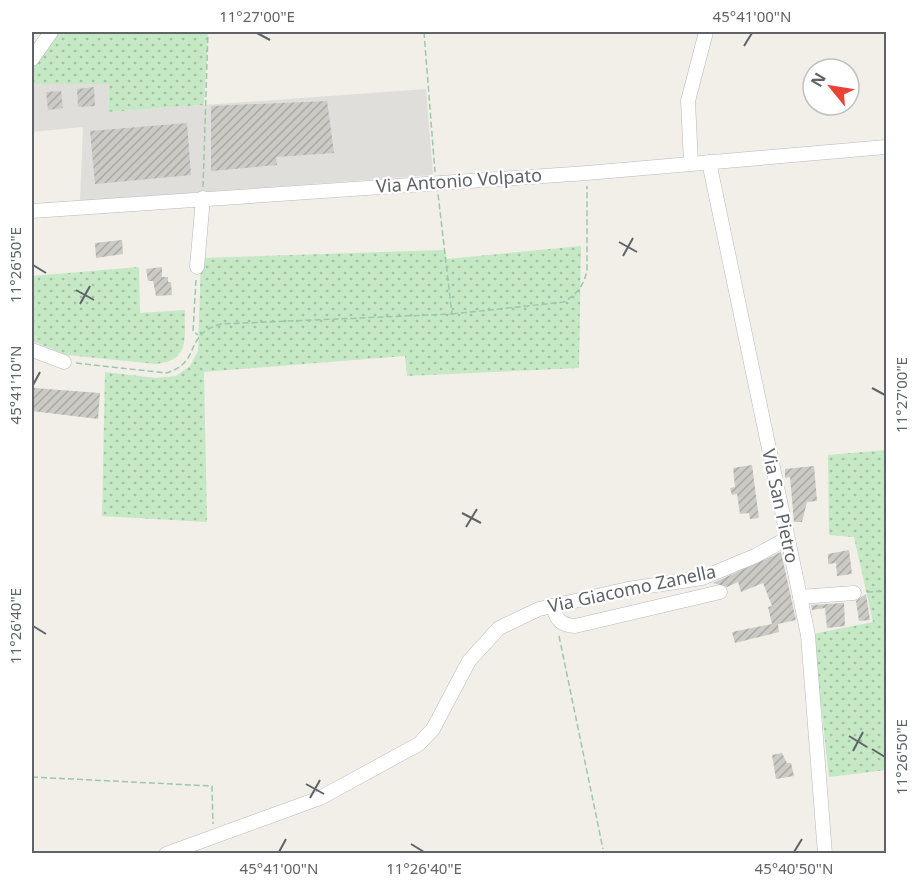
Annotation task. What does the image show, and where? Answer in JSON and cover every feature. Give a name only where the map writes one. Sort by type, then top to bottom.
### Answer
[{"type":"street","points":[[32,59],[51,32]]},
{"type":"street","points":[[691,163],[688,101],[706,32]]},
{"type":"street","name":"Via Antonio Volpato","points":[[32,211],[587,173],[886,147]]},
{"type":"street","name":"Via San Pietro","points":[[709,162],[786,539],[808,635],[825,854]]},
{"type":"street","points":[[197,267],[203,198]]},
{"type":"street","points":[[32,350],[64,362]]},
{"type":"street","name":"Via Giacomo Zanella","points":[[166,854],[320,798],[418,744],[433,729],[469,661],[499,628],[628,589],[702,578],[755,556],[786,539]]},
{"type":"street","points":[[554,612],[561,623],[575,626],[720,592]]},
{"type":"street","points":[[800,597],[852,594]]},
{"type":"path","points":[[203,198],[208,32]]},
{"type":"path","points":[[424,32],[436,182],[452,314]]},
{"type":"path","points":[[64,362],[166,373],[179,369],[187,362],[199,336],[208,328],[221,324],[452,314],[564,302],[576,294],[584,283],[587,270],[587,173]]},
{"type":"path","points":[[197,267],[193,331],[199,336]]},
{"type":"path","points":[[852,594],[886,591]]},
{"type":"path","points":[[554,612],[603,849]]},
{"type":"path","points":[[32,777],[212,786],[213,836]]},
{"type":"shaded area","points":[[32,84],[109,84],[108,112],[426,89],[433,175],[80,201],[83,127],[32,132]]},
{"type":"green space","points":[[60,32],[208,32],[204,105],[108,112],[109,84],[32,84],[32,68]]},
{"type":"green space","points":[[581,246],[579,368],[407,376],[405,356],[204,372],[207,522],[102,516],[105,372],[156,378],[176,376],[190,366],[198,351],[201,258],[444,250],[447,259]]},
{"type":"green space","points":[[139,267],[140,313],[185,310],[185,338],[180,353],[175,358],[156,364],[67,355],[32,341],[32,276]]},
{"type":"green space","points":[[886,450],[886,770],[829,777],[813,634],[873,622],[854,537],[829,535],[828,455]]},
{"type":"building","points":[[94,87],[95,106],[78,107],[77,89]]},
{"type":"building","points":[[61,91],[63,108],[48,110],[46,92]]},
{"type":"building","points":[[327,101],[334,153],[276,157],[277,165],[211,171],[211,106]]},
{"type":"building","points":[[187,123],[191,175],[95,184],[90,131]]},
{"type":"building","points":[[122,240],[123,254],[96,258],[95,243]]},
{"type":"building","points":[[162,267],[162,277],[168,277],[168,282],[171,282],[172,295],[156,296],[153,281],[148,281],[146,269]]},
{"type":"building","points":[[34,388],[100,393],[98,419],[32,411]]},
{"type":"building","points":[[752,465],[759,518],[750,519],[749,513],[740,514],[737,494],[732,495],[730,488],[735,487],[733,468]]},
{"type":"building","points":[[814,466],[817,501],[807,502],[802,522],[794,522],[790,477],[785,478],[785,469]]},
{"type":"building","points":[[849,550],[852,574],[837,576],[836,563],[828,564],[828,554]]},
{"type":"building","points":[[781,552],[796,620],[778,624],[779,632],[735,643],[732,632],[772,624],[768,607],[772,606],[763,583],[741,592],[738,582],[727,587],[713,583]]},
{"type":"building","points":[[866,594],[870,620],[859,621],[856,601]]},
{"type":"building","points":[[844,603],[845,626],[827,628],[825,608],[812,610],[811,605]]},
{"type":"building","points":[[782,753],[787,763],[791,763],[794,776],[776,779],[772,755]]}]
